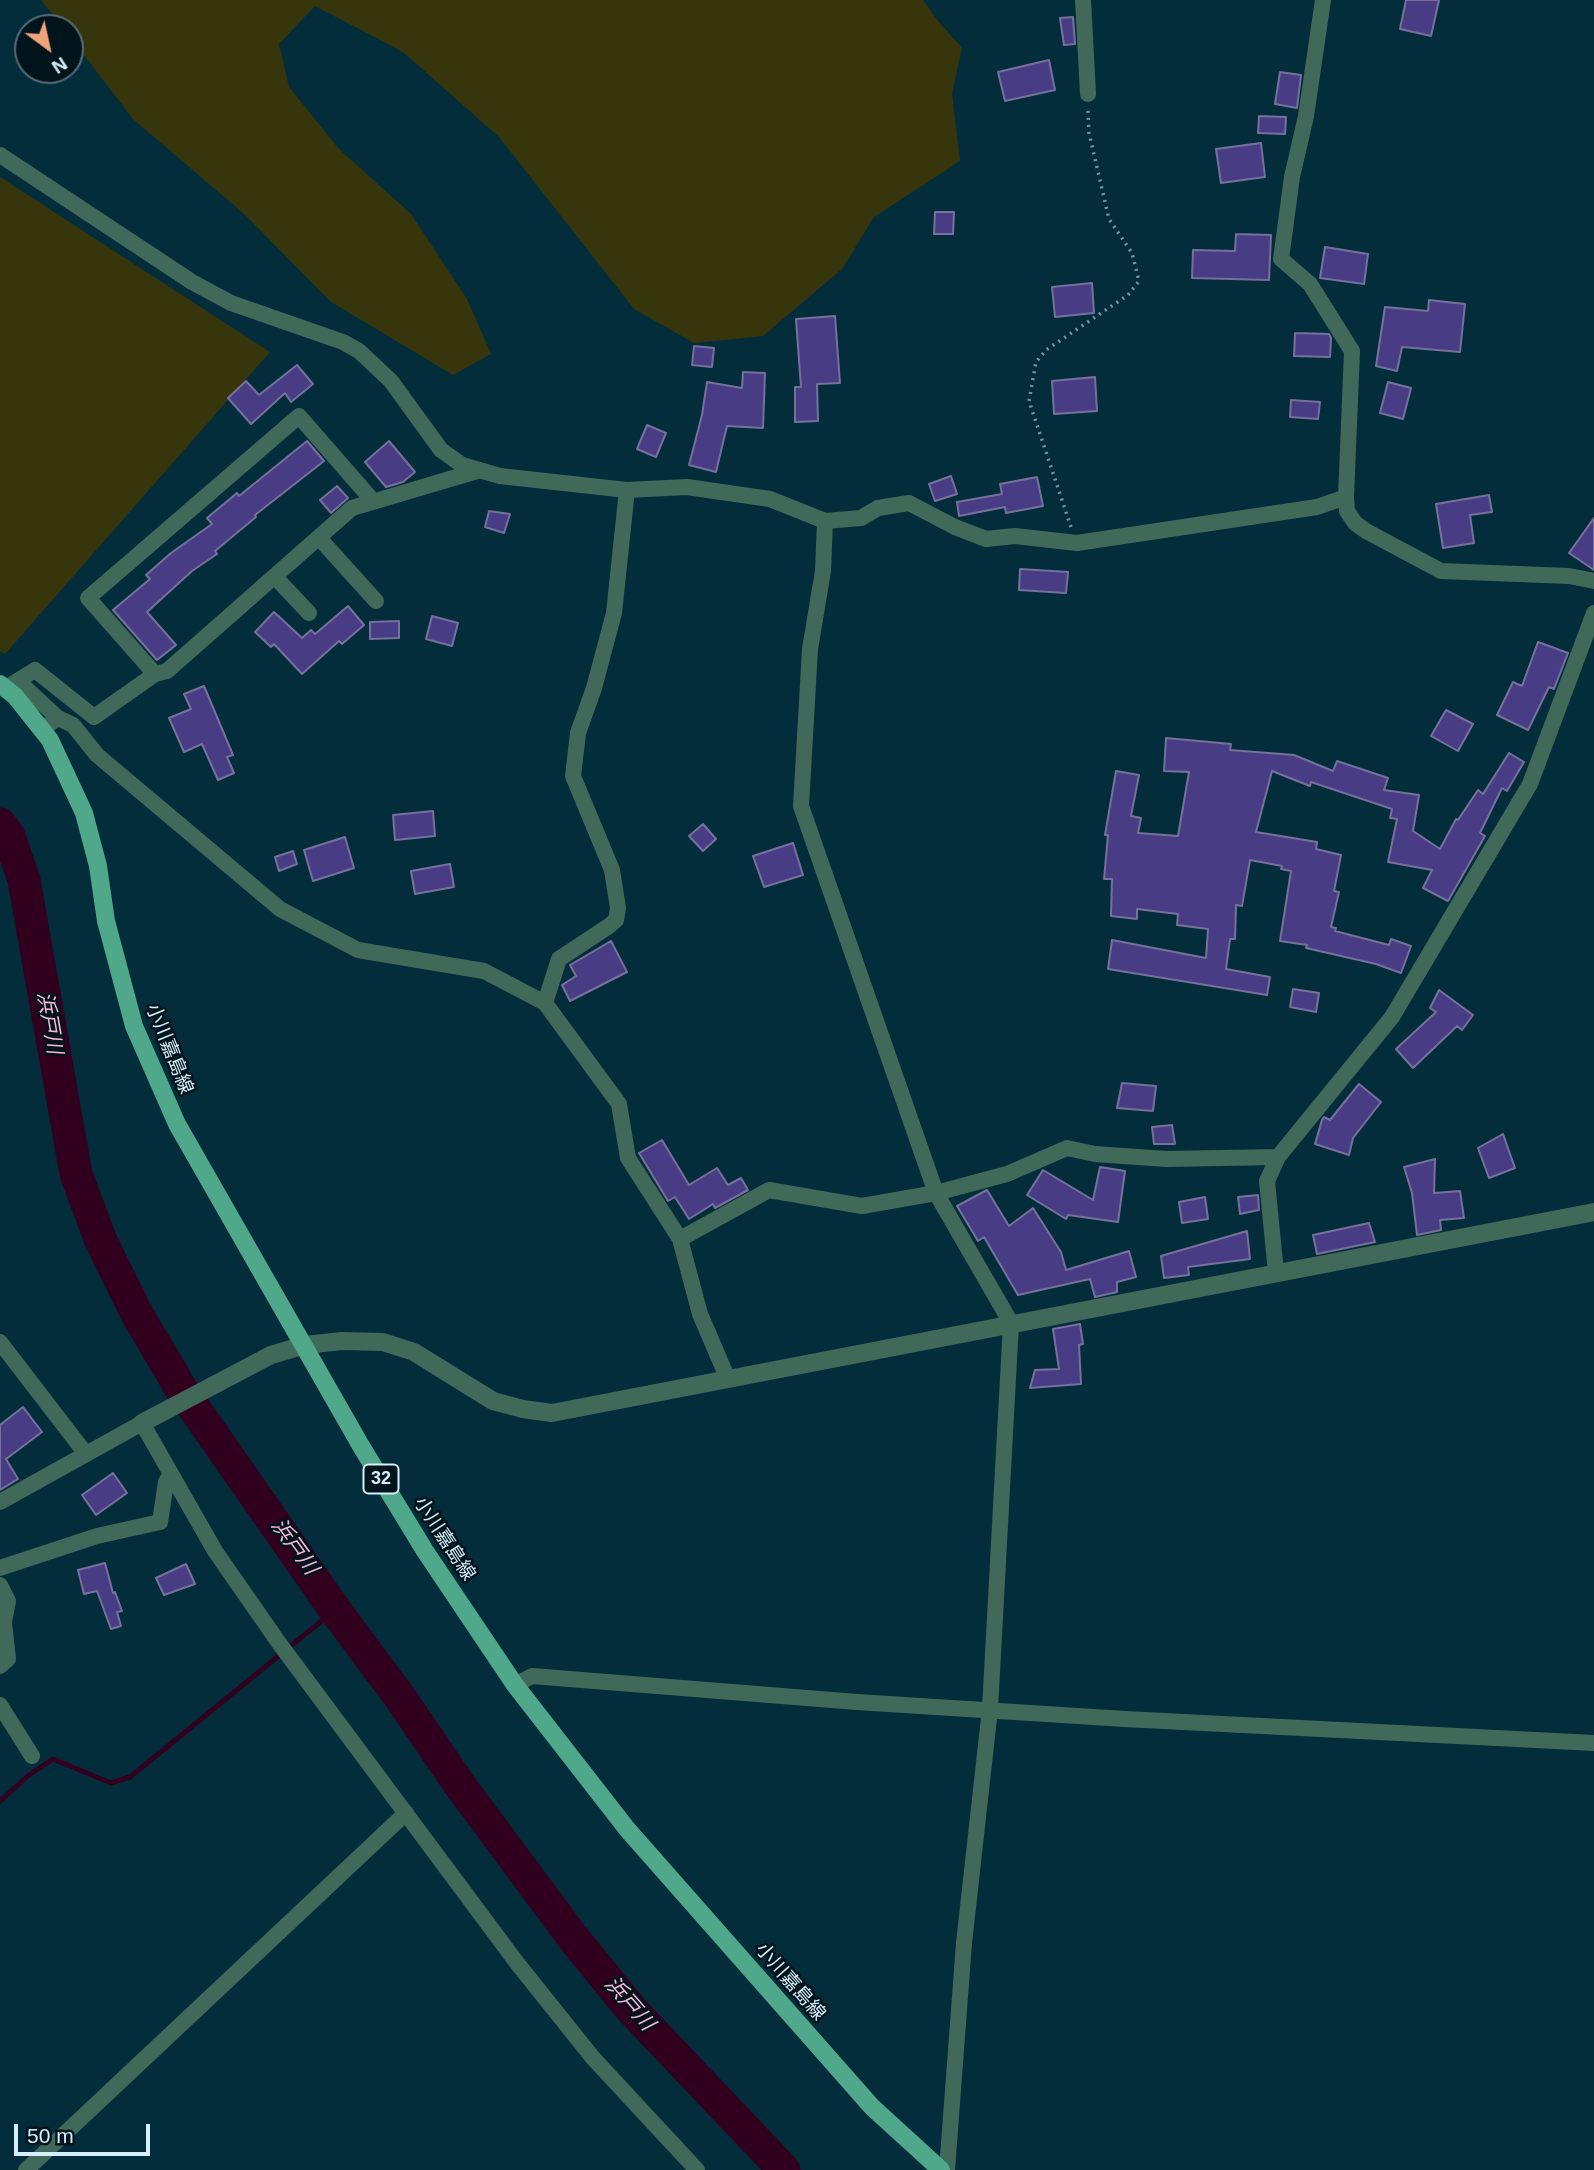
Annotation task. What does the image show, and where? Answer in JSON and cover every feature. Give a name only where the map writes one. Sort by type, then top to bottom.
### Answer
[{"type":"main road","name":"小川嘉島線","points":[[8,684],[50,740],[84,813],[99,866],[106,921],[134,1026],[177,1124],[361,1446],[425,1551],[515,1685],[627,1829],[872,2107],[941,2170]]},
{"type":"street","points":[[1083,0],[1088,94]]},
{"type":"street","points":[[1324,0],[1306,116],[1292,177],[1281,259],[1310,284],[1352,351],[1347,511],[1355,523],[1441,571],[1569,576],[1594,581]]},
{"type":"street","points":[[0,155],[192,282],[231,303],[343,342],[359,351],[391,381],[441,450],[461,465],[500,476],[627,490],[687,487],[770,499],[825,521],[861,518],[878,508],[909,503],[954,527],[986,539],[1015,536],[1077,543],[1317,507],[1346,497]]},
{"type":"street","points":[[155,674],[88,598],[299,416],[373,501]]},
{"type":"street","points":[[479,470],[352,508],[320,539],[167,671],[155,674],[94,717],[35,670],[8,684],[73,725],[97,755],[280,909],[358,950],[484,971],[545,1003],[619,1104],[628,1158],[680,1239],[700,1314],[727,1377]]},
{"type":"street","points":[[545,1003],[559,959],[616,920],[618,908],[612,870],[573,776],[578,733],[594,688],[614,613],[627,490]]},
{"type":"street","points":[[825,521],[823,571],[810,649],[801,806],[936,1194],[1011,1323],[989,1709],[964,1942],[947,2170]]},
{"type":"street","points":[[320,539],[376,601]]},
{"type":"street","points":[[275,577],[309,613]]},
{"type":"street","points":[[1276,1273],[1267,1181],[1278,1157],[1392,1017],[1530,784],[1594,613]]},
{"type":"street","points":[[41,729],[58,718]]},
{"type":"street","points":[[680,1239],[769,1190],[862,1206],[936,1194],[1007,1174],[1067,1148],[1095,1154],[1166,1159],[1278,1157]]},
{"type":"street","points":[[0,1502],[146,1420],[271,1355],[305,1345],[342,1341],[383,1342],[414,1352],[493,1401],[552,1413],[727,1377],[1594,1212]]},
{"type":"street","points":[[0,1342],[86,1454]]},
{"type":"street","points":[[146,1420],[171,1474],[215,1551],[279,1643],[517,1963],[593,2058],[697,2170]]},
{"type":"street","points":[[0,1568],[97,1536],[160,1522],[166,1482],[171,1474]]},
{"type":"street","points":[[0,1585],[8,1601],[4,1622],[9,1659],[0,1666]]},
{"type":"street","points":[[515,1685],[531,1675],[857,1702],[1594,1743]]},
{"type":"street","points":[[0,1705],[33,1756]]},
{"type":"street","points":[[26,2170],[406,1813]]},
{"type":"path","points":[[1077,543],[1030,401],[1036,362],[1046,350],[1128,295],[1139,281],[1132,253],[1110,219],[1089,132],[1088,94]]},
{"type":"shaded area","points":[[41,0],[923,0],[962,48],[952,93],[960,161],[874,217],[842,269],[763,336],[694,343],[634,309],[499,137],[403,52],[315,6],[279,44],[289,87],[339,149],[411,214],[467,299],[491,354],[453,375],[331,302],[243,213],[133,119],[84,55],[84,14],[52,14]]},
{"type":"shaded area","points":[[0,177],[270,352],[5,654],[0,651]]},
{"type":"building","points":[[1406,0],[1439,0],[1431,36],[1400,29]]},
{"type":"building","points":[[1073,17],[1075,44],[1064,45],[1060,18]]},
{"type":"building","points":[[1049,60],[1055,90],[1005,101],[998,72]]},
{"type":"building","points":[[1280,72],[1301,75],[1297,108],[1275,104]]},
{"type":"building","points":[[1259,116],[1286,117],[1285,134],[1258,133]]},
{"type":"building","points":[[1261,143],[1265,177],[1221,183],[1216,149]]},
{"type":"building","points":[[935,212],[954,212],[953,234],[934,234]]},
{"type":"building","points":[[1236,234],[1271,235],[1269,280],[1192,278],[1193,250],[1235,251]]},
{"type":"building","points":[[1325,247],[1368,254],[1364,284],[1320,278]]},
{"type":"building","points":[[1092,283],[1094,313],[1055,317],[1052,287]]},
{"type":"building","points":[[1429,300],[1465,304],[1460,352],[1402,347],[1397,371],[1376,366],[1385,307],[1428,311]]},
{"type":"building","points":[[835,316],[840,383],[817,384],[818,421],[795,422],[795,387],[801,387],[796,319]]},
{"type":"building","points":[[1295,333],[1329,334],[1330,357],[1294,356]]},
{"type":"building","points":[[694,346],[714,348],[712,367],[692,365]]},
{"type":"building","points":[[297,365],[313,384],[291,402],[285,393],[251,424],[228,398],[246,381],[259,395]]},
{"type":"building","points":[[743,372],[765,373],[763,428],[727,426],[716,472],[689,465],[702,415],[707,382],[742,388]]},
{"type":"building","points":[[1095,377],[1097,411],[1054,414],[1052,381]]},
{"type":"building","points":[[1388,382],[1411,388],[1403,419],[1380,413]]},
{"type":"building","points":[[1291,400],[1320,402],[1318,419],[1290,417]]},
{"type":"building","points":[[647,425],[666,433],[656,457],[637,449]]},
{"type":"building","points":[[307,441],[324,461],[255,515],[256,517],[215,551],[217,554],[192,571],[147,612],[176,645],[157,660],[113,610],[150,579],[146,575],[171,553],[212,524],[207,518]]},
{"type":"building","points":[[389,441],[415,472],[403,482],[386,487],[365,462]]},
{"type":"building","points":[[951,476],[957,494],[935,501],[929,484]]},
{"type":"building","points":[[1037,477],[1043,506],[1006,513],[1005,507],[959,516],[957,502],[1002,494],[1000,484]]},
{"type":"building","points":[[337,486],[348,498],[331,513],[320,500]]},
{"type":"building","points":[[1489,495],[1492,512],[1470,515],[1474,543],[1443,548],[1436,504]]},
{"type":"building","points":[[489,511],[510,514],[504,533],[485,527]]},
{"type":"building","points":[[1594,518],[1594,570],[1569,553]]},
{"type":"building","points":[[1020,569],[1068,572],[1066,593],[1019,590]]},
{"type":"building","points":[[348,606],[364,625],[342,644],[339,641],[302,674],[274,644],[271,647],[255,632],[274,612],[302,638],[311,630],[315,634]]},
{"type":"building","points":[[432,616],[458,623],[452,646],[426,639]]},
{"type":"building","points":[[399,621],[399,638],[370,639],[370,622]]},
{"type":"building","points":[[1538,642],[1568,653],[1554,689],[1549,687],[1528,730],[1497,715],[1513,682],[1522,686]]},
{"type":"building","points":[[204,686],[233,755],[227,757],[234,773],[218,780],[202,744],[184,752],[169,718],[191,709],[184,694]]},
{"type":"building","points":[[1446,710],[1473,724],[1458,751],[1431,736]]},
{"type":"building","points":[[1166,738],[1231,744],[1230,750],[1294,755],[1333,771],[1337,761],[1388,778],[1384,790],[1419,795],[1413,831],[1440,849],[1456,819],[1458,820],[1478,790],[1483,794],[1509,753],[1524,762],[1507,791],[1502,788],[1480,833],[1485,836],[1448,901],[1423,888],[1432,870],[1388,862],[1397,819],[1390,818],[1392,809],[1311,782],[1310,786],[1272,771],[1256,832],[1317,842],[1316,849],[1341,855],[1334,891],[1339,892],[1331,927],[1336,928],[1335,931],[1389,945],[1391,939],[1411,946],[1401,973],[1376,964],[1306,948],[1307,945],[1280,941],[1291,871],[1281,869],[1282,866],[1250,860],[1242,906],[1236,905],[1235,939],[1230,939],[1226,969],[1270,977],[1267,995],[1108,969],[1112,940],[1206,958],[1208,929],[1177,925],[1178,914],[1137,909],[1137,919],[1111,916],[1112,879],[1104,879],[1108,835],[1105,835],[1116,771],[1139,775],[1131,816],[1141,818],[1138,833],[1178,836],[1189,772],[1164,771]]},
{"type":"building","points":[[433,811],[435,836],[395,840],[393,815]]},
{"type":"building","points":[[703,824],[716,839],[703,851],[689,836]]},
{"type":"building","points":[[345,837],[354,868],[313,881],[304,850]]},
{"type":"building","points":[[793,843],[803,875],[764,887],[753,856]]},
{"type":"building","points":[[293,851],[297,864],[279,871],[275,857]]},
{"type":"building","points":[[450,864],[454,887],[415,894],[411,871]]},
{"type":"building","points":[[611,941],[627,972],[570,1001],[562,985],[576,976],[570,965]]},
{"type":"building","points":[[1293,989],[1319,993],[1316,1012],[1290,1007]]},
{"type":"building","points":[[1439,990],[1473,1015],[1462,1030],[1457,1026],[1413,1068],[1396,1049],[1436,1012],[1430,1008]]},
{"type":"building","points":[[1122,1083],[1156,1086],[1153,1111],[1117,1108]]},
{"type":"building","points":[[1359,1084],[1381,1102],[1353,1138],[1349,1155],[1315,1144],[1324,1117],[1330,1120]]},
{"type":"building","points":[[1172,1125],[1175,1144],[1154,1144],[1152,1127]]},
{"type":"building","points":[[1503,1134],[1515,1168],[1489,1178],[1478,1148]]},
{"type":"building","points":[[662,1140],[689,1185],[717,1168],[728,1185],[741,1178],[748,1190],[715,1208],[713,1204],[689,1219],[675,1197],[668,1201],[639,1153]]},
{"type":"building","points":[[1435,1159],[1434,1193],[1460,1191],[1464,1218],[1440,1220],[1441,1230],[1417,1235],[1412,1193],[1404,1167]]},
{"type":"building","points":[[1100,1167],[1125,1171],[1118,1222],[1068,1215],[1066,1219],[1027,1195],[1043,1170],[1093,1200]]},
{"type":"building","points":[[987,1190],[1009,1226],[1033,1208],[1061,1252],[1066,1270],[1129,1251],[1136,1277],[1117,1282],[1117,1292],[1095,1297],[1090,1279],[1018,1295],[984,1237],[978,1241],[957,1206]]},
{"type":"building","points":[[1258,1195],[1259,1210],[1240,1214],[1238,1197]]},
{"type":"building","points":[[1205,1197],[1208,1219],[1182,1223],[1179,1202]]},
{"type":"building","points":[[1369,1223],[1375,1242],[1317,1254],[1313,1235]]},
{"type":"building","points":[[1247,1231],[1250,1259],[1188,1267],[1189,1275],[1164,1278],[1161,1256]]},
{"type":"building","points":[[1080,1324],[1083,1344],[1079,1345],[1081,1384],[1030,1388],[1035,1370],[1059,1369],[1053,1329]]},
{"type":"building","points":[[23,1407],[42,1432],[6,1459],[18,1479],[0,1490],[0,1425]]},
{"type":"building","points":[[113,1473],[127,1493],[96,1515],[82,1495]]},
{"type":"building","points":[[105,1563],[113,1593],[115,1592],[122,1611],[117,1612],[121,1626],[111,1629],[97,1591],[84,1594],[78,1570]]},
{"type":"building","points":[[186,1564],[195,1584],[164,1595],[156,1578]]},
{"type":"waterway","name":"浜戸川","points":[[0,824],[9,836],[24,880],[76,1174],[101,1241],[137,1314],[183,1392],[335,1610],[574,1939],[632,2010],[784,2170]]},
{"type":"waterway","points":[[0,1801],[29,1775],[53,1759],[111,1783],[130,1777],[335,1610]]}]
